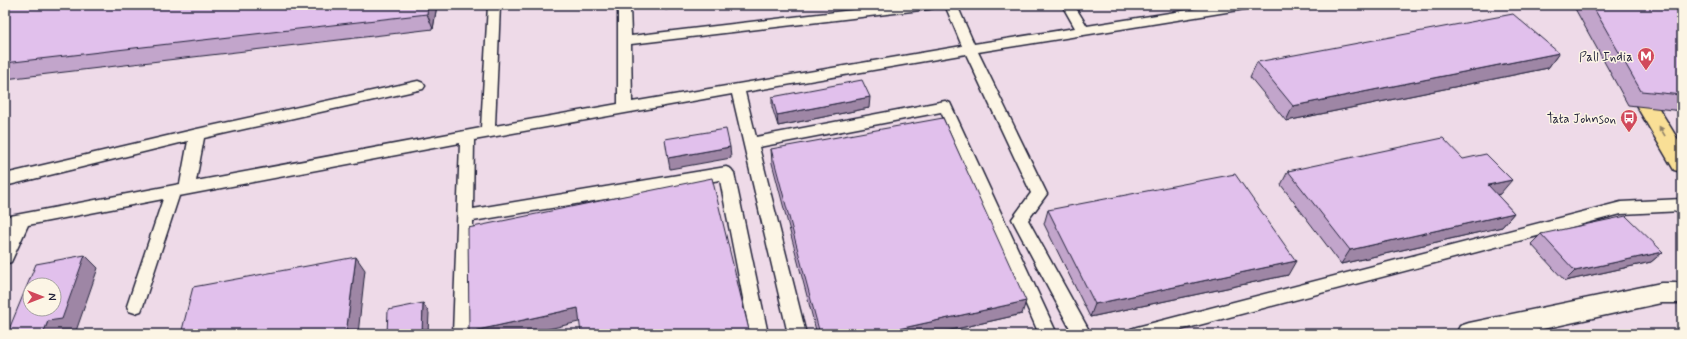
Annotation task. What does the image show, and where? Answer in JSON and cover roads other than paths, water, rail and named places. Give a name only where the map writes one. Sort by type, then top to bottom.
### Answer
[{"type":"main road","points":[[1622,65],[1682,164]]},
{"type":"street","points":[[1468,334],[1661,294],[1682,293]]},
{"type":"lane","points":[[488,132],[494,5]]},
{"type":"lane","points":[[624,5],[625,108]]},
{"type":"lane","points":[[624,41],[929,5]]},
{"type":"lane","points":[[951,5],[970,49],[1039,194],[1020,219],[1082,334]]},
{"type":"lane","points":[[1068,5],[1084,32]]},
{"type":"lane","points":[[5,223],[488,132],[737,88],[1245,5]]},
{"type":"lane","points":[[5,180],[196,134],[418,86]]},
{"type":"lane","points":[[737,88],[797,334]]},
{"type":"lane","points":[[751,143],[945,106],[1048,334]]},
{"type":"lane","points":[[135,306],[180,190],[196,134]]},
{"type":"lane","points":[[462,334],[467,136]]},
{"type":"lane","points":[[465,216],[726,173],[759,334]]},
{"type":"lane","points":[[1137,334],[1621,208],[1682,205]]},
{"type":"lane","points":[[5,257],[22,220]]},
{"type":"place","name":"Pall India","points":[[1646,71]]},
{"type":"place","name":"Tata Johnson","points":[[1629,133]]}]
